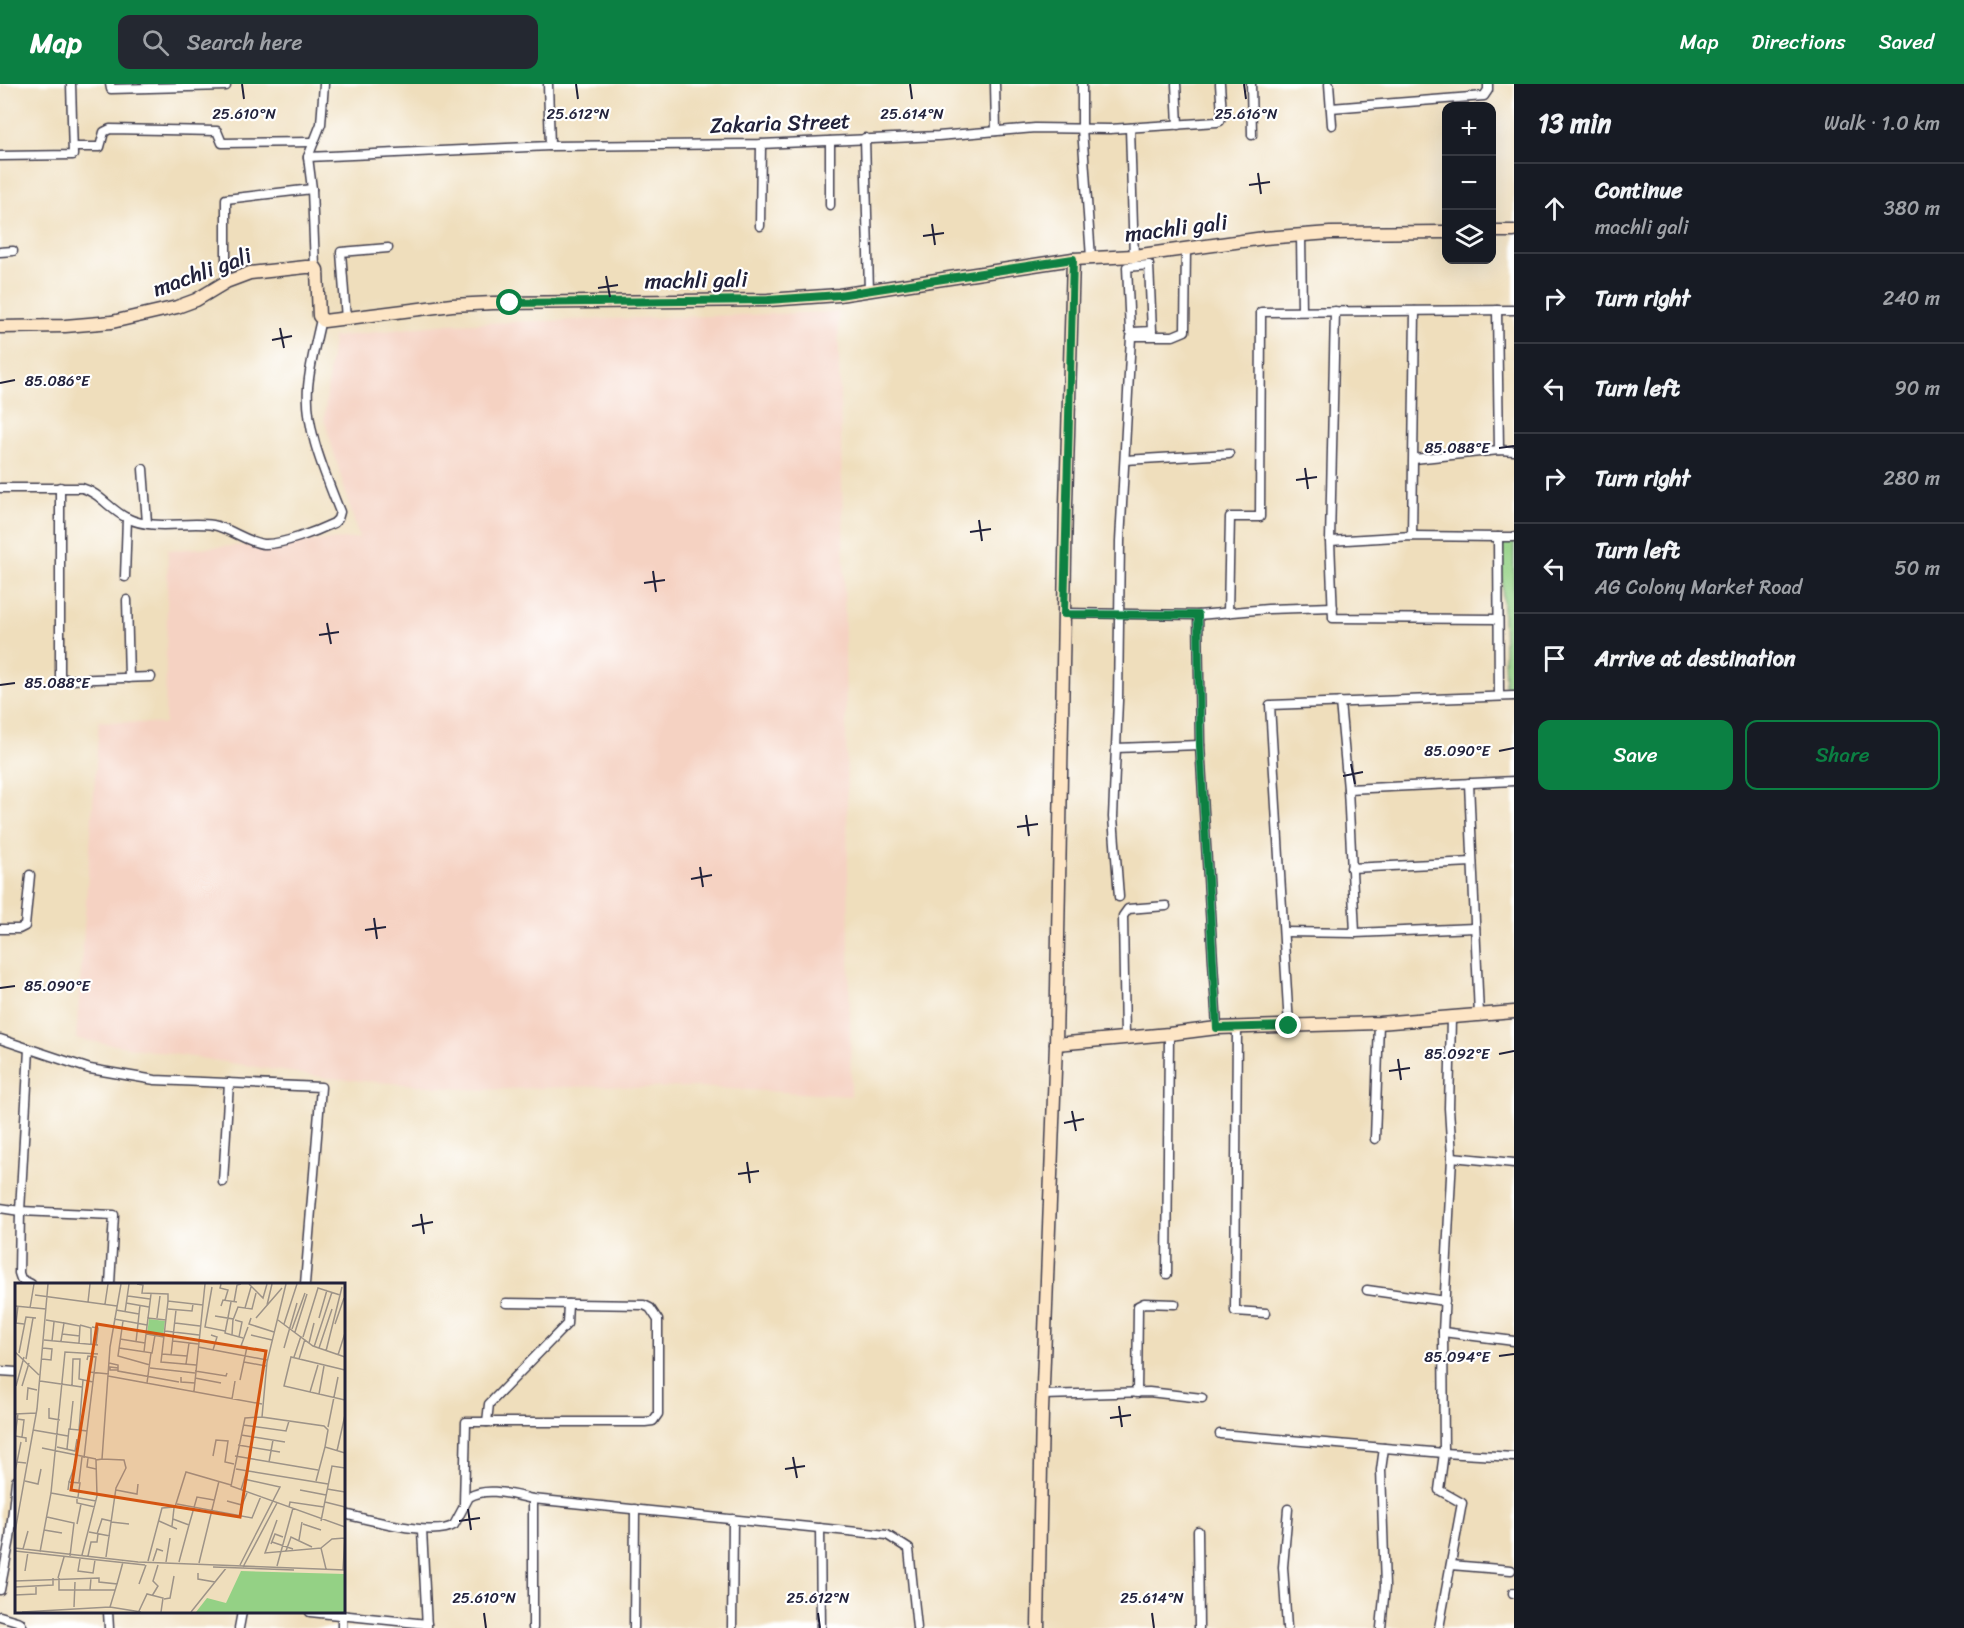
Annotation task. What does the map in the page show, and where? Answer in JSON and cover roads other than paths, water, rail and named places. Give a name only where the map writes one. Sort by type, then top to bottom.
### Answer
[{"type":"street","points":[[0,156],[71,156],[74,154],[71,84]]},
{"type":"street","points":[[110,84],[111,89],[226,86]]},
{"type":"street","points":[[0,488],[82,488],[90,490],[127,518],[147,524],[211,525],[266,544],[329,525],[338,519],[340,512],[318,452],[309,409],[309,379],[321,319],[318,276],[315,267],[312,189],[308,157],[321,124],[324,84]]},
{"type":"street","points":[[548,84],[550,146]]},
{"type":"street","points":[[995,84],[996,131]]},
{"type":"street","points":[[1082,84],[1082,128],[1091,258]]},
{"type":"street","points":[[1176,84],[1178,125]]},
{"type":"street","name":"Zakaria Street","points":[[308,157],[550,146],[761,144],[938,136],[1035,128],[1130,128],[1178,125],[1220,121],[1222,115],[1220,84]]},
{"type":"street","points":[[1251,84],[1252,135]]},
{"type":"street","points":[[1329,84],[1332,124]]},
{"type":"street","points":[[1331,108],[1484,96],[1488,90],[1488,84]]},
{"type":"street","points":[[1130,128],[1134,261]]},
{"type":"street","points":[[74,147],[100,147],[104,132],[110,129],[217,131],[222,143],[314,142]]},
{"type":"street","points":[[865,138],[869,291]]},
{"type":"street","points":[[830,141],[830,205]]},
{"type":"street","points":[[760,226],[761,144]]},
{"type":"street","points":[[226,282],[226,199],[312,189]]},
{"type":"street","points":[[1496,231],[1514,231]]},
{"type":"street","name":"machli gali","points":[[321,319],[346,319],[452,305],[493,303],[768,300],[839,295],[1073,259],[1134,261],[1186,248],[1264,238],[1442,232]]},
{"type":"street","points":[[1301,235],[1302,311]]},
{"type":"street","points":[[346,319],[341,252],[388,248]]},
{"type":"street","points":[[1134,261],[1127,267],[1131,331],[1137,334],[1173,336],[1185,331],[1186,248]]},
{"type":"street","points":[[0,252],[13,251]]},
{"type":"street","points":[[1038,1628],[1042,1395],[1056,1044],[1073,259]]},
{"type":"street","points":[[1119,897],[1113,817],[1120,542],[1131,337],[1152,330],[1149,266],[1134,261]]},
{"type":"street","name":"machli gali","points":[[0,327],[65,326],[112,322],[177,307],[249,273],[315,267]]},
{"type":"street","points":[[1497,310],[1499,450]]},
{"type":"street","points":[[1228,613],[1230,517],[1260,517],[1261,312],[1514,310]]},
{"type":"street","points":[[1335,311],[1330,541],[1333,618],[1498,619]]},
{"type":"street","points":[[1412,536],[1415,311]]},
{"type":"street","points":[[1414,459],[1499,450],[1514,451]]},
{"type":"street","points":[[1125,460],[1228,454]]},
{"type":"street","points":[[143,469],[147,524]]},
{"type":"street","points":[[60,487],[60,677],[68,680],[151,677]]},
{"type":"street","points":[[125,577],[127,518]]},
{"type":"street","points":[[1330,541],[1412,536],[1514,537]]},
{"type":"street","points":[[1498,537],[1499,696]]},
{"type":"street","points":[[127,600],[129,678]]},
{"type":"street","points":[[1064,614],[1198,615],[1268,609],[1332,607]]},
{"type":"street","points":[[1198,615],[1200,746],[1217,1028]]},
{"type":"street","points":[[1289,1026],[1270,705],[1514,696]]},
{"type":"street","points":[[1340,702],[1348,789],[1355,933]]},
{"type":"street","points":[[1116,748],[1200,746]]},
{"type":"street","points":[[1348,789],[1514,781]]},
{"type":"street","points":[[1469,783],[1479,1015]]},
{"type":"street","points":[[1352,868],[1472,862]]},
{"type":"street","points":[[0,929],[19,929],[25,926],[30,875]]},
{"type":"street","points":[[1125,1038],[1123,916],[1128,909],[1166,906]]},
{"type":"street","points":[[1284,932],[1355,933],[1475,928]]},
{"type":"street","points":[[1056,1044],[1217,1028],[1379,1023],[1514,1012]]},
{"type":"street","points":[[1439,1628],[1462,1503],[1439,1490],[1444,1454],[1443,1332],[1452,1157],[1449,1108],[1451,1018]]},
{"type":"street","points":[[1375,1139],[1379,1023]]},
{"type":"street","points":[[1237,1027],[1235,1311],[1266,1313]]},
{"type":"street","points":[[1167,1274],[1169,1034]]},
{"type":"street","points":[[0,1039],[90,1070],[154,1080],[321,1087],[305,1283]]},
{"type":"street","points":[[28,1049],[20,1211],[20,1275],[21,1279],[29,1283]]},
{"type":"street","points":[[222,1182],[229,1083]]},
{"type":"street","points":[[1452,1157],[1514,1163]]},
{"type":"street","points":[[0,1208],[114,1215],[110,1283]]},
{"type":"street","points":[[1367,1290],[1445,1301]]},
{"type":"street","points":[[1137,1393],[1138,1306],[1144,1303],[1175,1304]]},
{"type":"street","points":[[464,1505],[466,1422],[645,1422],[656,1418],[659,1409],[658,1320],[644,1305],[506,1304]]},
{"type":"street","points":[[487,1422],[489,1404],[567,1324],[568,1304]]},
{"type":"street","points":[[1443,1332],[1514,1341]]},
{"type":"street","points":[[0,1371],[15,1372]]},
{"type":"street","points":[[1042,1395],[1158,1393],[1202,1398]]},
{"type":"street","points":[[1220,1434],[1444,1454],[1514,1457]]},
{"type":"street","points":[[1381,1628],[1385,1587],[1381,1470],[1384,1448]]},
{"type":"street","points":[[0,1590],[9,1550],[15,1491]]},
{"type":"street","points":[[345,1514],[422,1530],[449,1528],[454,1525],[469,1497],[483,1492],[502,1492],[533,1498],[887,1535],[909,1549],[917,1628]]},
{"type":"street","points":[[533,1498],[533,1628]]},
{"type":"street","points":[[634,1628],[635,1509]]},
{"type":"street","points":[[1287,1628],[1282,1567],[1288,1509]]},
{"type":"street","points":[[732,1628],[733,1519]]},
{"type":"street","points":[[820,1528],[821,1628]]},
{"type":"street","points":[[326,1613],[427,1626],[422,1530]]},
{"type":"street","points":[[1198,1531],[1199,1628]]},
{"type":"street","points":[[1450,1565],[1511,1570]]},
{"type":"street","points":[[108,1613],[109,1628]]},
{"type":"street","points":[[239,1628],[242,1613]]},
{"type":"street","points":[[342,1615],[342,1628]]},
{"type":"street","points":[[0,1616],[20,1622],[23,1628]]}]
